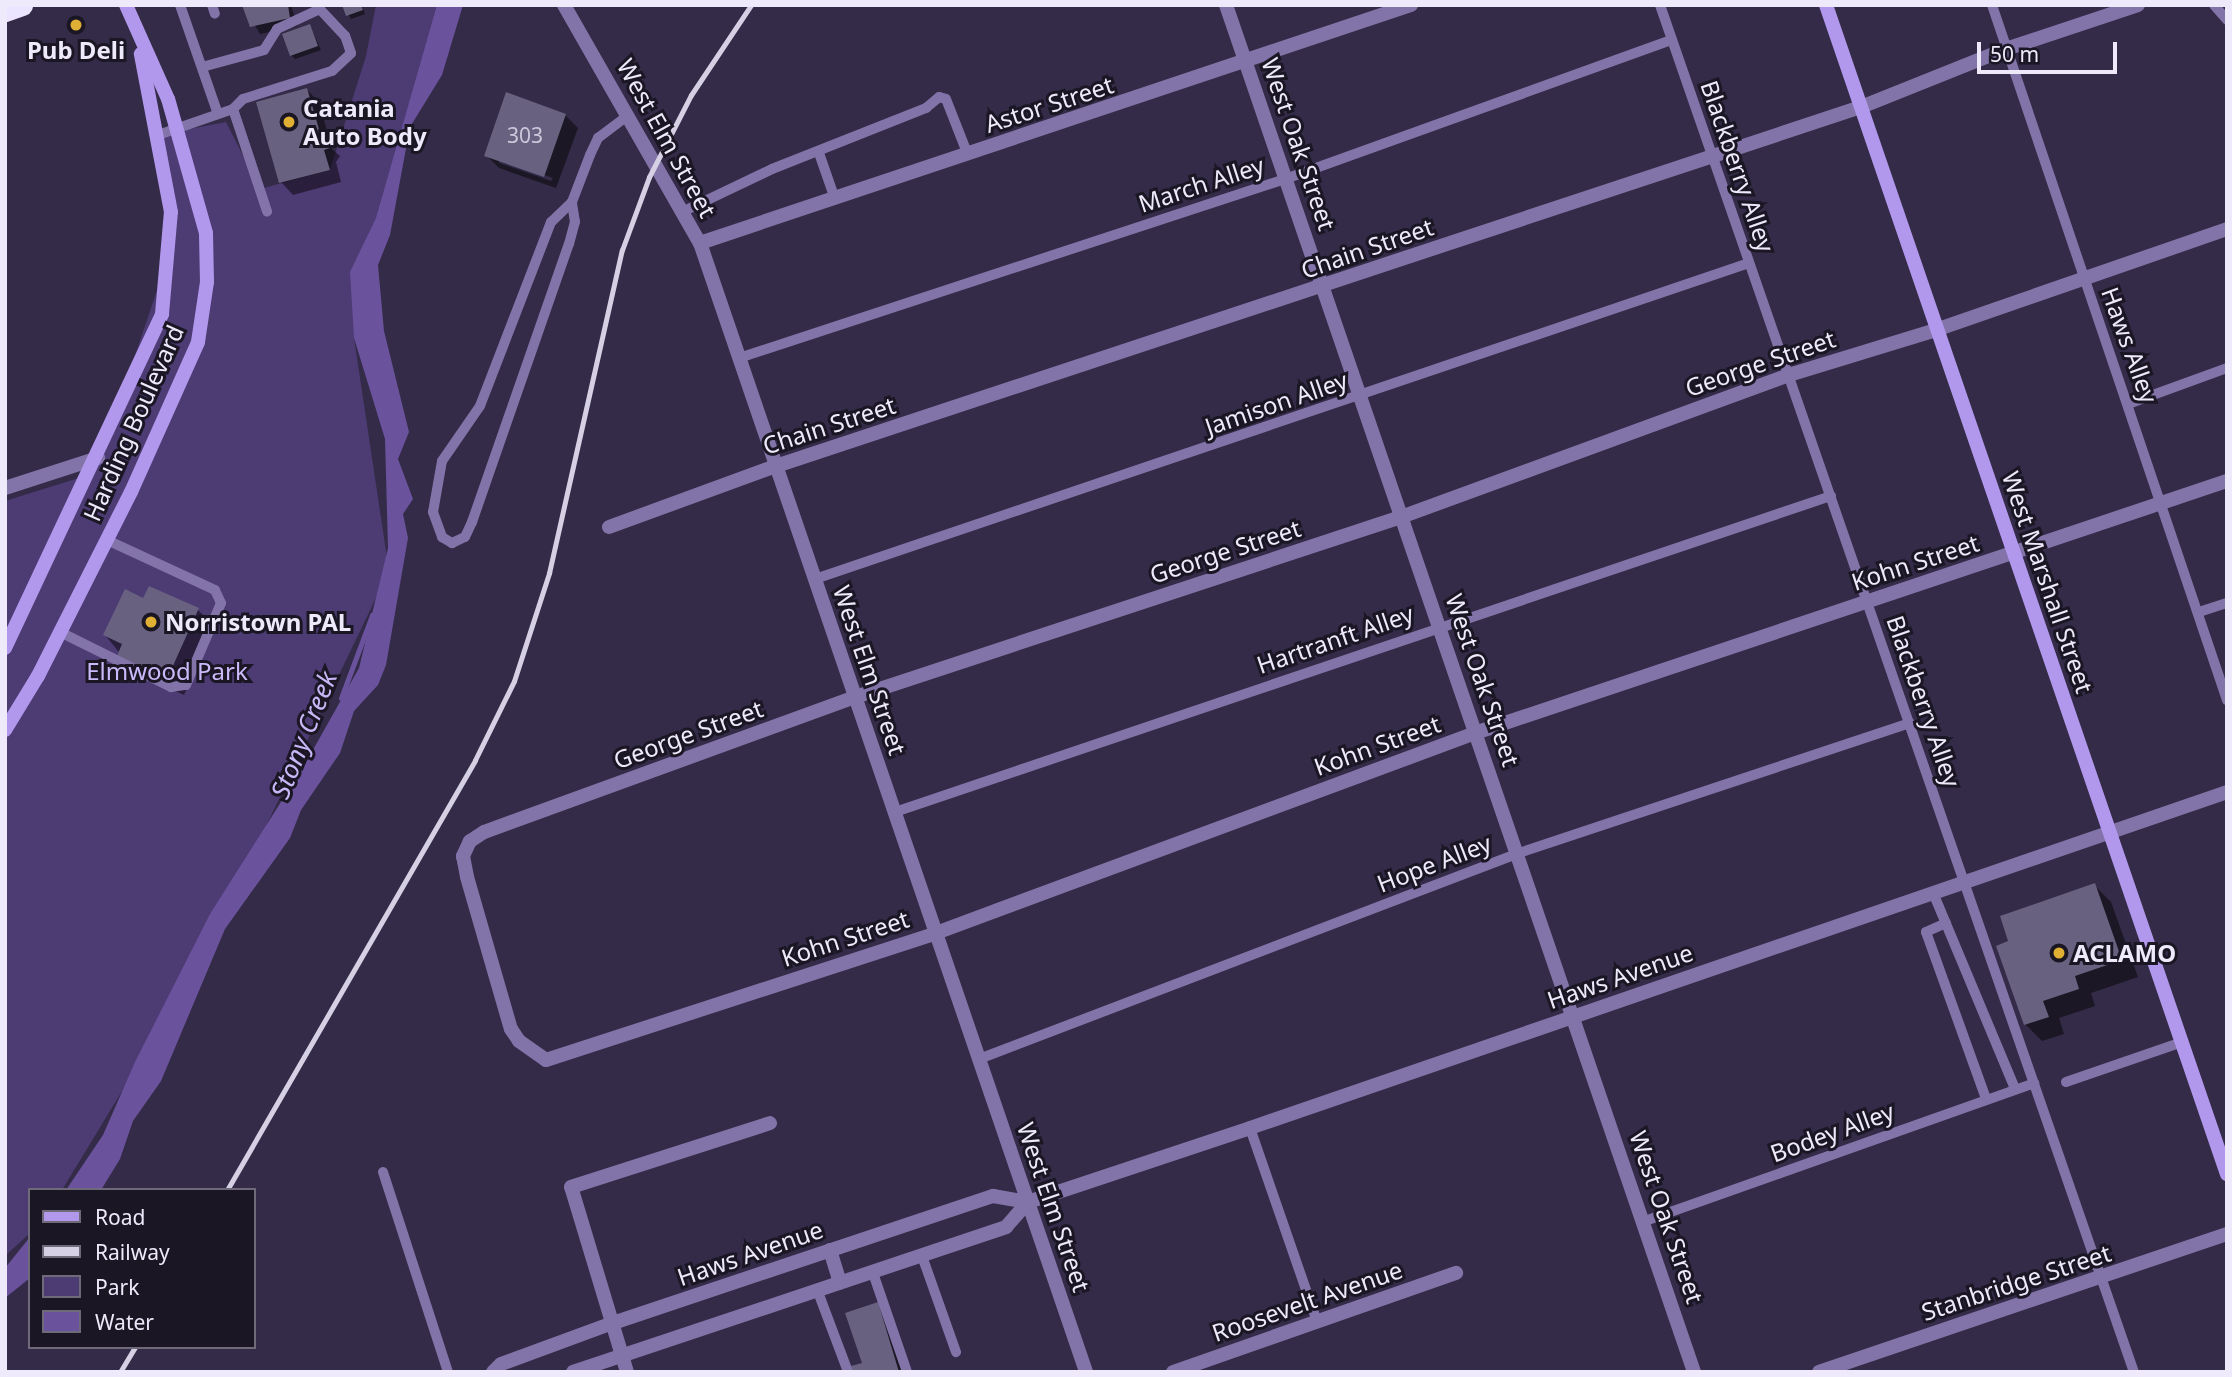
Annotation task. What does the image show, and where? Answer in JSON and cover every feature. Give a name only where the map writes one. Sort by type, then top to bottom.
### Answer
[{"type":"highway","points":[[5,11],[22,5]]},
{"type":"street","name":"Harding Boulevard","points":[[5,730],[60,632],[107,540],[198,342],[207,282],[206,233],[177,128],[126,5]]},
{"type":"street","name":"West Elm Street","points":[[564,5],[700,243],[1086,1372]]},
{"type":"street","name":"West Oak Street","points":[[1226,5],[1288,178],[1401,517],[1478,732],[1694,1372]]},
{"type":"street","name":"Astor Street","points":[[700,243],[1411,5]]},
{"type":"street","name":"West Marshall Street","points":[[1826,5],[2227,1174]]},
{"type":"street","name":"Chain Street","points":[[609,527],[776,466],[1325,287],[1712,154],[1861,107],[2006,49],[2137,5]]},
{"type":"street","name":"Harding Boulevard","points":[[5,648],[98,458],[162,314],[171,212],[139,38]]},
{"type":"street","name":"George Street","points":[[546,1060],[519,1041],[511,1029],[494,983],[463,856],[470,841],[855,697],[1401,517],[1788,375],[1936,330],[2227,229]]},
{"type":"street","points":[[5,488],[98,458]]},
{"type":"street","name":"Kohn Street","points":[[546,1060],[936,933],[1478,732],[2227,481]]},
{"type":"street","name":"Haws Avenue","points":[[493,1372],[501,1364],[610,1324],[830,1250],[993,1196],[1028,1202],[1573,1015],[1966,885],[2227,792]]},
{"type":"street","points":[[627,1372],[610,1324],[571,1187],[770,1123]]},
{"type":"street","name":"Haws Avenue","points":[[573,1372],[1006,1227],[1028,1202]]},
{"type":"street","name":"Stanbridge Street","points":[[1819,1372],[2227,1234]]},
{"type":"street","points":[[830,1250],[840,1283]]},
{"type":"street","name":"Roosevelt Avenue","points":[[1173,1372],[1455,1273]]},
{"type":"lane","points":[[180,5],[218,114]]},
{"type":"lane","name":"Blackberry Alley","points":[[1660,5],[2134,1372]]},
{"type":"lane","name":"Haws Alley","points":[[1992,5],[2163,503],[2227,700]]},
{"type":"lane","points":[[2214,5],[2227,20]]},
{"type":"lane","points":[[158,135],[233,109],[243,99],[332,71],[351,53],[345,36],[317,8],[277,29],[264,50],[202,68]]},
{"type":"lane","name":"March Alley","points":[[739,358],[1288,178],[1672,40]]},
{"type":"lane","points":[[682,212],[772,169],[819,153],[926,108],[939,97],[946,99],[968,155]]},
{"type":"lane","points":[[233,109],[267,211]]},
{"type":"lane","points":[[572,202],[575,222],[569,244],[477,509],[465,537],[452,542],[442,537],[433,512],[442,461],[480,405],[551,222],[572,202],[598,138],[628,115]]},
{"type":"lane","points":[[819,153],[835,199]]},
{"type":"lane","name":"Jamison Alley","points":[[815,579],[1361,397],[1749,263]]},
{"type":"lane","points":[[2128,404],[2227,368]]},
{"type":"lane","name":"Hartranft Alley","points":[[895,812],[1440,625],[1831,496]]},
{"type":"lane","points":[[60,632],[171,687],[186,685],[220,603],[215,590],[107,540]]},
{"type":"lane","points":[[2199,612],[2227,603]]},
{"type":"lane","name":"Hope Alley","points":[[979,1059],[1519,853],[1910,723]]},
{"type":"lane","points":[[1934,895],[2015,1089]]},
{"type":"lane","points":[[1946,923],[1926,932],[1986,1099]]},
{"type":"lane","points":[[2066,1083],[2182,1042]]},
{"type":"lane","name":"Bodey Alley","points":[[1645,1221],[2034,1083]]},
{"type":"lane","points":[[1250,1128],[1317,1322]]},
{"type":"lane","points":[[383,1172],[448,1372]]},
{"type":"lane","points":[[922,1256],[956,1352]]},
{"type":"lane","points":[[873,1273],[907,1372]]},
{"type":"lane","points":[[818,1292],[848,1372]]},
{"type":"green space","name":"Elmwood Park","points":[[376,5],[439,5],[354,338],[389,571],[201,961],[63,1188],[28,1188],[28,1235],[5,1256],[5,644],[106,441],[170,252],[158,135],[226,122],[260,189],[330,170],[366,56]]},
{"type":"green space","points":[[82,477],[5,632],[5,501]]},
{"type":"water","points":[[437,5],[463,5],[442,75],[410,127],[390,235],[378,265],[384,331],[409,432],[398,459],[413,499],[403,514],[408,538],[386,665],[378,685],[354,711],[340,753],[301,810],[290,838],[225,929],[161,1081],[133,1121],[120,1159],[102,1188],[67,1188],[103,1135],[135,1062],[210,914],[305,764],[359,668],[388,548],[385,439],[354,338],[350,272],[376,218]]},
{"type":"water","points":[[28,1239],[28,1280],[5,1298],[5,1268]]},
{"type":"building","points":[[242,5],[288,5],[290,18],[250,27]]},
{"type":"building","points":[[342,5],[361,5],[363,10],[346,16]]},
{"type":"building","points":[[310,24],[318,46],[290,56],[282,34]]},
{"type":"building","name":"Catania Auto Body","points":[[307,88],[323,143],[328,142],[330,148],[324,150],[330,170],[279,183],[256,102]]},
{"type":"building","points":[[506,92],[566,114],[544,177],[484,156]]},
{"type":"building","name":"Norristown PAL","points":[[149,586],[199,608],[167,679],[117,656],[122,644],[103,635],[125,589],[143,598]]},
{"type":"building","name":"ACLAMO","points":[[2095,883],[2122,960],[2075,976],[2079,989],[2043,1001],[2049,1017],[2024,1025],[1996,946],[2008,941],[2000,916]]},
{"type":"building","points":[[878,1302],[899,1372],[853,1372],[851,1366],[862,1363],[845,1313]]},
{"type":"waterway","name":"Stony Creek","points":[[341,698],[372,615]]},
{"type":"railway","points":[[228,1188],[475,760],[514,681],[549,573],[622,250],[649,177],[691,95],[751,5]]},
{"type":"railway","points":[[120,1372],[134,1349]]},
{"type":"place","name":"Pub Deli","points":[[76,25]]},
{"type":"place","name":"Catania Auto Body","points":[[289,122]]},
{"type":"place","name":"Norristown PAL","points":[[151,622]]},
{"type":"place","name":"ACLAMO","points":[[2059,953]]}]
